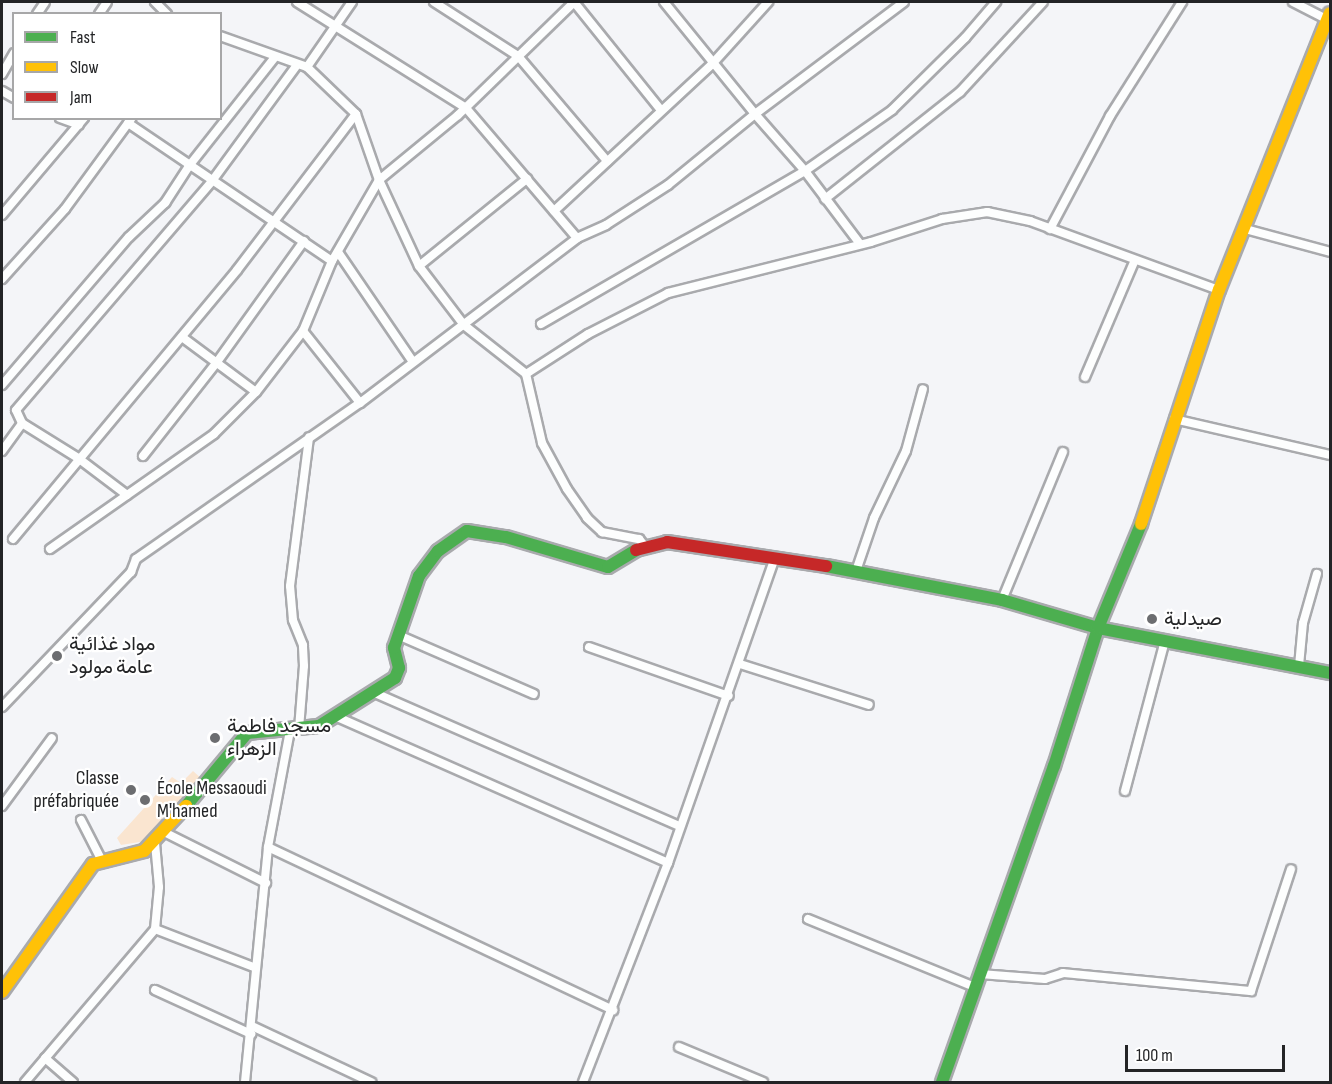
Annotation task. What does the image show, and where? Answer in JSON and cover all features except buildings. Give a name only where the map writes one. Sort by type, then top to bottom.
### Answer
[{"type":"street","points":[[297,2],[466,108],[577,238]]},
{"type":"street","points":[[307,68],[352,2]]},
{"type":"street","points":[[434,2],[518,56],[607,161]]},
{"type":"street","points":[[50,549],[214,434],[256,392],[303,332],[332,261],[380,180],[466,108],[572,2],[660,109]]},
{"type":"street","points":[[664,2],[711,64],[805,171],[860,244]]},
{"type":"street","points":[[2,707],[131,572],[136,559],[360,403],[577,238],[606,225],[668,185],[755,114],[904,2]]},
{"type":"street","points":[[541,324],[805,171],[892,110],[965,38],[996,2]]},
{"type":"street","points":[[825,199],[960,92],[1043,2]]},
{"type":"street","points":[[1050,229],[1110,116],[1182,2]]},
{"type":"street","points":[[942,1083],[1098,628],[1137,536],[1174,419],[1219,290],[1329,16],[1293,2]]},
{"type":"street","points":[[554,211],[660,109],[711,64],[763,4]]},
{"type":"street","points":[[222,37],[307,68],[356,114],[380,180],[419,266],[465,325],[526,374],[542,443],[567,489],[602,532],[639,539],[644,545]]},
{"type":"street","points":[[2,74],[12,57]]},
{"type":"street","points":[[2,385],[84,295],[129,237],[165,202],[189,166],[275,57]]},
{"type":"street","points":[[127,495],[78,458],[22,423],[16,410],[212,181],[297,65]]},
{"type":"street","points":[[13,539],[78,458],[182,338],[356,114]]},
{"type":"street","points":[[2,279],[65,209],[130,121],[189,166],[332,261]]},
{"type":"street","points":[[2,215],[82,122]]},
{"type":"street","points":[[419,266],[527,179]]},
{"type":"street","points":[[526,374],[588,334],[668,293],[860,244],[942,219],[987,212],[1050,229],[1219,290]]},
{"type":"street","points":[[1245,229],[1330,252]]},
{"type":"street","points":[[143,456],[218,363],[304,241]]},
{"type":"street","points":[[338,252],[413,362]]},
{"type":"street","points":[[1085,377],[1135,260]]},
{"type":"street","points":[[303,332],[360,403]]},
{"type":"street","points":[[182,338],[256,392]]},
{"type":"street","points":[[856,571],[874,518],[906,451],[923,389]]},
{"type":"street","points":[[1174,419],[1330,455]]},
{"type":"street","points":[[2,451],[22,423]]},
{"type":"street","points":[[245,1083],[252,1030],[268,847],[295,730],[304,666],[303,645],[293,620],[290,586],[309,437]]},
{"type":"street","points":[[1002,600],[1063,452]]},
{"type":"street","points":[[2,992],[93,864],[101,859],[144,851],[155,843],[166,833],[247,733],[274,728],[295,730],[319,726],[375,693],[394,678],[399,668],[394,648],[419,576],[438,551],[467,531],[506,537],[608,567],[644,545],[667,542],[856,571],[1002,600],[1098,628],[1330,673]]},
{"type":"street","points":[[583,1083],[668,863],[729,696],[775,558]]},
{"type":"street","points":[[1299,666],[1303,623],[1317,574]]},
{"type":"street","points":[[398,635],[534,694]]},
{"type":"street","points":[[1125,791],[1165,641]]},
{"type":"street","points":[[589,647],[729,696]]},
{"type":"street","points":[[740,664],[869,705]]},
{"type":"street","points":[[375,693],[680,826]]},
{"type":"street","points":[[335,716],[668,863]]},
{"type":"street","points":[[2,806],[52,738]]},
{"type":"street","points":[[81,820],[101,859]]},
{"type":"street","points":[[166,833],[266,883]]},
{"type":"street","points":[[25,1083],[155,929],[159,887],[155,843]]},
{"type":"street","points":[[268,847],[613,1010]]},
{"type":"street","points":[[980,974],[1045,979],[1063,973],[1251,991],[1291,869]]},
{"type":"street","points":[[808,920],[975,987]]},
{"type":"street","points":[[155,929],[256,968]]},
{"type":"street","points":[[155,990],[371,1083]]},
{"type":"street","points":[[679,1047],[763,1083]]},
{"type":"street","points":[[45,1058],[73,1083]]},
{"type":"shaded area","points":[[193,771],[202,779],[191,794],[184,794],[183,803],[166,823],[146,841],[121,845],[117,838],[172,777],[181,783]]},
{"type":"traffic: fast","points":[[942,1082],[1054,766],[1098,628],[1141,524]]},
{"type":"traffic: fast","points":[[186,806],[247,733],[319,726],[395,678],[399,668],[394,648],[419,576],[438,551],[467,531],[506,537],[608,567],[636,550]]},
{"type":"traffic: fast","points":[[826,566],[1002,600],[1098,628],[1330,673]]},
{"type":"traffic: slow","points":[[1141,524],[1219,290],[1330,13]]},
{"type":"traffic: slow","points":[[2,992],[93,864],[144,851],[186,806]]},
{"type":"traffic: jam","points":[[636,550],[667,542],[826,566]]},
{"type":"place","name":"صيدلية","points":[[1152,619]]},
{"type":"place","name":"مواد غذائية عامة مولود","points":[[57,656]]},
{"type":"place","name":"مسجد فاطمة الزهراء","points":[[215,738]]},
{"type":"place","name":"Classe préfabriquée","points":[[131,790]]},
{"type":"place","name":"École Messaoudi M'hamed","points":[[145,800]]}]
